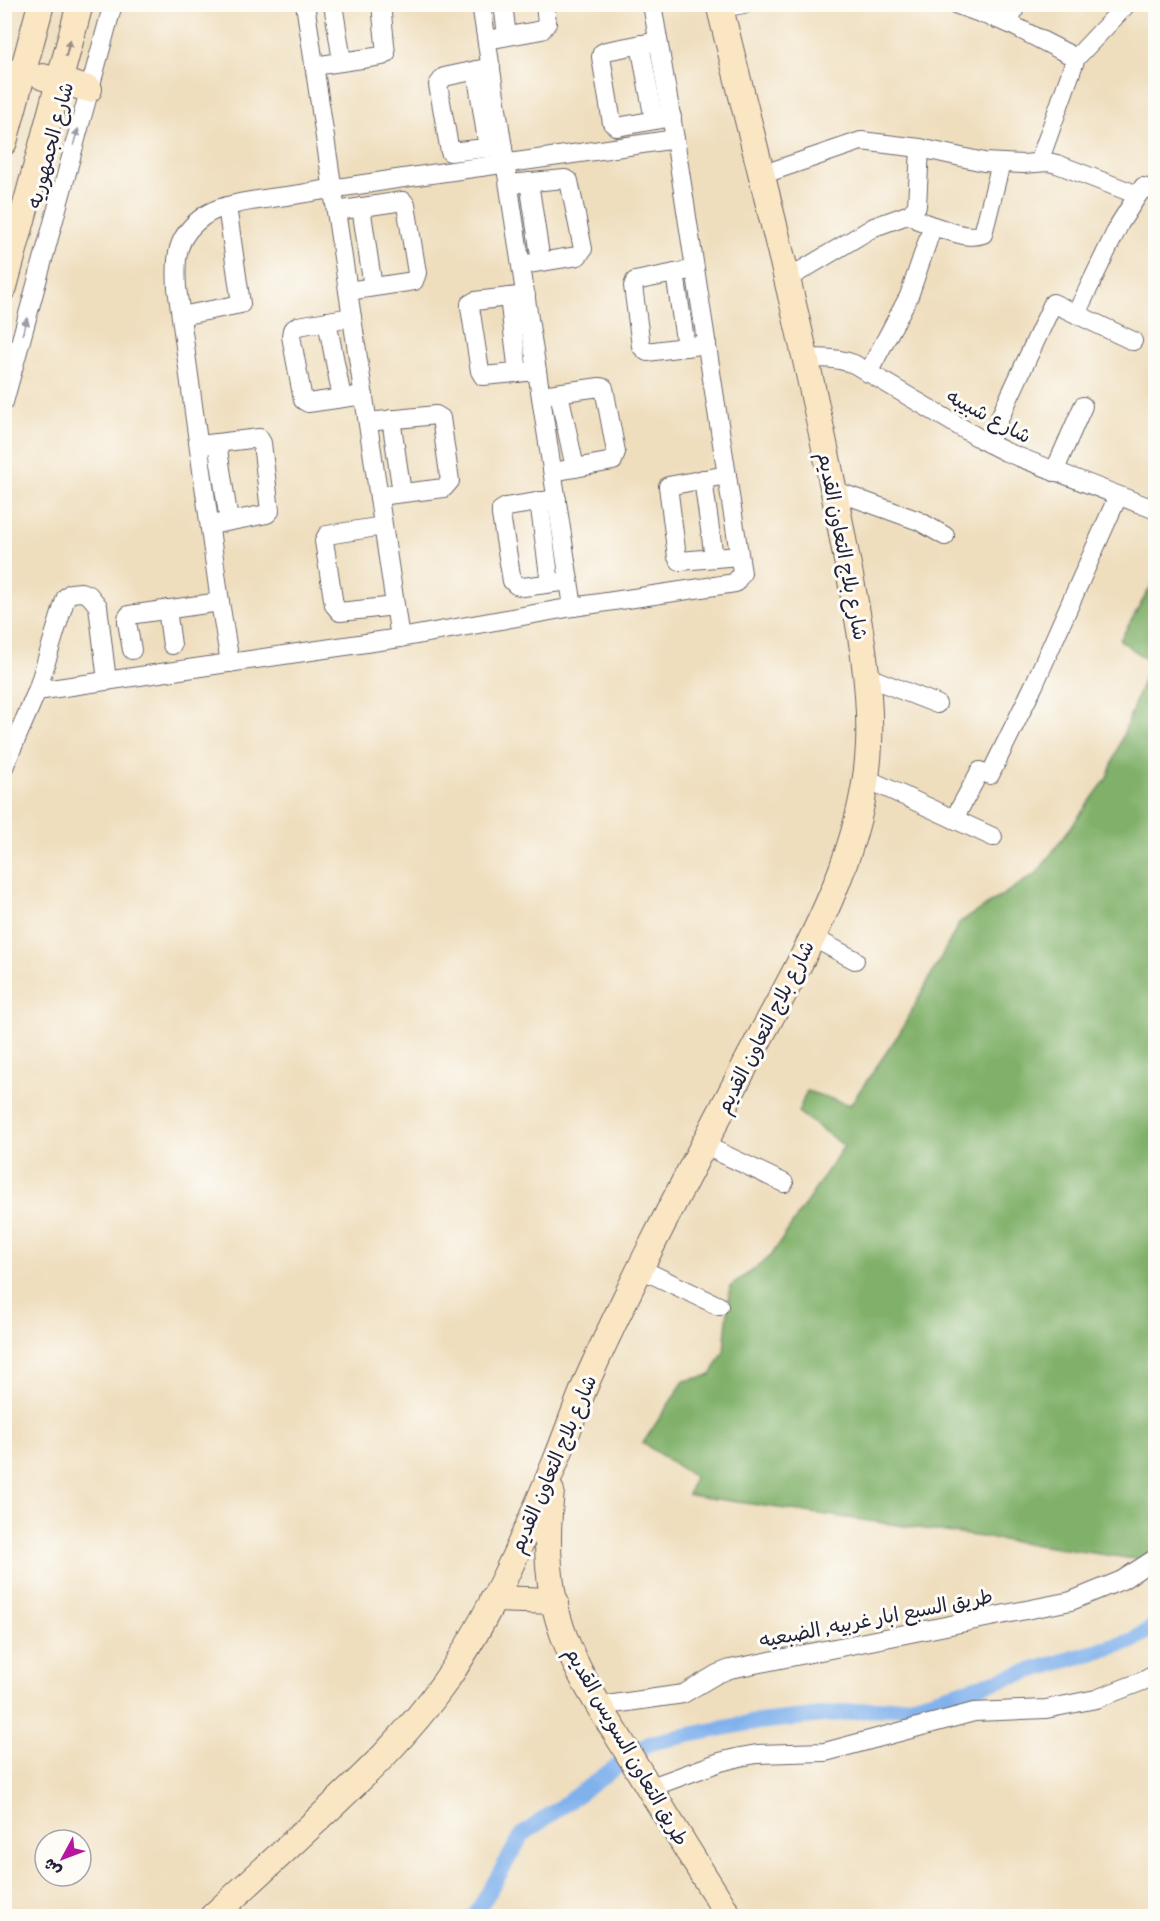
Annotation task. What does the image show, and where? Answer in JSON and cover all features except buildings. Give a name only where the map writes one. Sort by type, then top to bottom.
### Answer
[{"type":"street","points":[[4,142],[14,70],[41,4]]},
{"type":"street","points":[[4,287],[80,4]]},
{"type":"street","name":"شارع الجمهوريه","points":[[4,402],[113,4]]},
{"type":"street","points":[[305,4],[400,638]]},
{"type":"street","points":[[333,4],[342,61]]},
{"type":"street","points":[[314,66],[386,54],[381,4]]},
{"type":"street","points":[[481,4],[487,40],[483,69],[496,147],[506,165],[521,265],[517,296],[518,373]]},
{"type":"street","points":[[503,4],[507,36]]},
{"type":"street","points":[[487,40],[542,30],[547,23],[545,4]]},
{"type":"street","points":[[37,691],[400,638],[573,607],[735,583],[742,573],[740,556],[675,139],[663,119],[649,43],[652,4]]},
{"type":"street","points":[[955,4],[1008,23],[1076,58]]},
{"type":"street","points":[[1008,23],[1017,4]]},
{"type":"street","points":[[1039,162],[1076,58],[1127,4]]},
{"type":"street","name":"شارع بلاج التعاون القديم","points":[[213,1917],[399,1741],[448,1677],[518,1551],[557,1459],[588,1377],[704,1144],[812,937],[846,861],[858,821],[869,745],[868,677],[807,359],[761,175],[728,6]]},
{"type":"street","points":[[649,43],[602,53],[612,123],[617,127],[663,119]]},
{"type":"street","points":[[483,69],[444,77],[438,85],[448,148],[453,153],[496,147]]},
{"type":"street","points":[[14,70],[89,89]]},
{"type":"street","points":[[10,102],[52,112]]},
{"type":"street","points":[[229,521],[208,444],[181,316],[176,264],[178,248],[186,231],[206,215],[227,206],[675,139]]},
{"type":"street","points":[[761,175],[861,141],[920,148],[984,162],[1057,164],[1147,193],[1120,223],[1076,314]]},
{"type":"street","points":[[787,279],[874,227],[910,214],[917,206],[920,148]]},
{"type":"street","points":[[910,214],[933,226],[968,236],[980,236],[983,234],[1001,163]]},
{"type":"street","points":[[509,184],[565,179],[569,181],[583,249],[578,256],[521,265]]},
{"type":"street","points":[[529,182],[541,262]]},
{"type":"street","points":[[336,211],[403,201],[406,205],[417,273],[414,281],[348,291]]},
{"type":"street","points":[[181,316],[241,304],[227,206]]},
{"type":"street","points":[[361,207],[373,287]]},
{"type":"street","points":[[868,373],[909,296],[933,226]]},
{"type":"street","points":[[695,269],[635,281],[633,286],[641,346],[647,352],[707,344]]},
{"type":"street","points":[[675,273],[686,347]]},
{"type":"street","points":[[517,296],[537,371],[553,472],[548,500],[550,583]]},
{"type":"street","points":[[517,296],[475,301],[470,304],[480,371],[483,376],[537,371]]},
{"type":"street","points":[[988,443],[1053,303],[1133,340]]},
{"type":"street","points":[[352,317],[298,326],[292,330],[291,336],[303,400],[308,403],[364,395]]},
{"type":"street","points":[[327,321],[342,398]]},
{"type":"street","name":"شارع شبيبه","points":[[807,359],[823,357],[854,364],[988,443],[1054,472],[1155,510]]},
{"type":"street","points":[[541,395],[600,387],[606,391],[616,457],[613,461],[553,472]]},
{"type":"street","points":[[559,393],[575,468]]},
{"type":"street","points":[[1054,472],[1083,406]]},
{"type":"street","points":[[368,422],[439,416],[450,481],[444,488],[379,496]]},
{"type":"street","points":[[391,419],[402,493]]},
{"type":"street","points":[[208,444],[258,438],[262,443],[270,511],[267,514],[211,525]]},
{"type":"street","points":[[208,444],[211,525],[230,663]]},
{"type":"street","points":[[727,475],[670,485],[667,489],[679,561],[740,556]]},
{"type":"street","points":[[703,479],[714,558]]},
{"type":"street","points":[[833,490],[919,521],[945,536]]},
{"type":"street","points":[[954,819],[980,771],[990,775],[1034,686],[1118,496]]},
{"type":"street","points":[[548,500],[569,581],[573,607]]},
{"type":"street","points":[[548,500],[501,510],[512,581],[523,587],[569,581]]},
{"type":"street","points":[[383,526],[327,536],[324,541],[334,606],[340,612],[395,606]]},
{"type":"street","points":[[4,767],[37,691],[66,597],[71,593],[81,592],[88,595],[98,606],[107,681]]},
{"type":"street","points":[[132,650],[127,618],[129,615],[220,602]]},
{"type":"street","points":[[167,609],[172,645]]},
{"type":"street","points":[[868,677],[936,704]]},
{"type":"street","points":[[865,778],[993,837]]},
{"type":"street","points":[[812,937],[855,960]]},
{"type":"street","points":[[704,1144],[784,1183]]},
{"type":"street","points":[[641,1269],[719,1306]]},
{"type":"street","name":"طريق التعاون السويس القديم","points":[[557,1459],[548,1519],[548,1549],[555,1601],[565,1638],[578,1669],[729,1917]]},
{"type":"street","name":"طريق السبع ابار غربيه, الضبعيه","points":[[604,1713],[683,1694],[730,1669],[1071,1601],[1122,1580],[1155,1558]]},
{"type":"street","points":[[493,1599],[555,1601]]},
{"type":"street","points":[[648,1787],[740,1757],[757,1754],[825,1752],[974,1712],[1046,1709],[1096,1699],[1155,1674]]},
{"type":"green space","points":[[1155,579],[1155,1562],[688,1495],[694,1477],[643,1443],[684,1381],[711,1375],[724,1351],[730,1287],[771,1256],[844,1146],[798,1112],[807,1091],[850,1105],[899,1034],[960,922],[1037,873],[1107,778],[1150,662],[1120,640]]},
{"type":"waterway","points":[[475,1916],[522,1835],[649,1743],[749,1723],[914,1705],[1132,1641],[1156,1625]]}]
